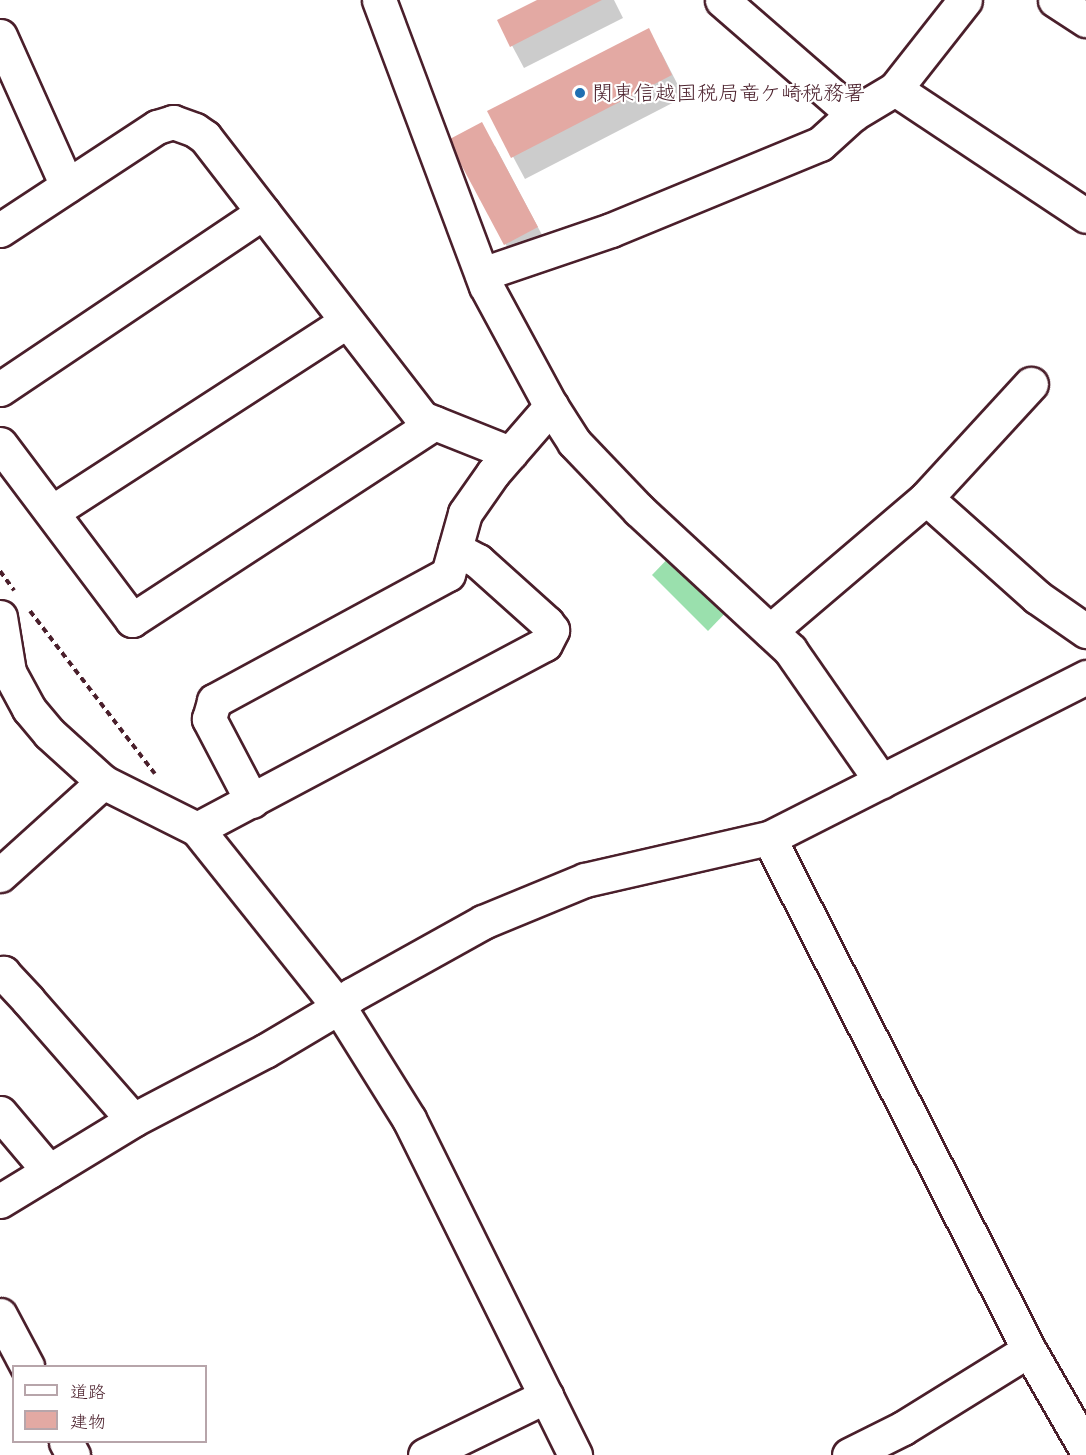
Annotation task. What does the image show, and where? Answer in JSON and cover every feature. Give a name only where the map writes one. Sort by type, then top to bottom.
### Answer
[{"type":"street","points":[[379,0],[482,274],[551,406],[574,442],[639,510],[790,650],[881,781]]},
{"type":"street","points":[[722,0],[853,114]]},
{"type":"street","points":[[482,274],[610,230],[820,144],[853,114],[895,89],[965,0]]},
{"type":"street","points":[[1055,0],[1086,20]]},
{"type":"street","points":[[0,36],[67,186]]},
{"type":"street","points":[[895,89],[1086,216]]},
{"type":"street","points":[[0,230],[157,127],[173,122],[205,137],[422,418],[510,453]]},
{"type":"street","points":[[0,389],[263,212]]},
{"type":"street","points":[[52,512],[347,321]]},
{"type":"street","points":[[770,631],[926,498],[1031,384]]},
{"type":"street","points":[[252,801],[209,719],[214,701],[448,574],[465,513],[510,453],[551,406]]},
{"type":"street","points":[[0,444],[132,620],[434,423]]},
{"type":"street","points":[[926,498],[1037,597],[1086,631]]},
{"type":"street","points":[[197,829],[545,644],[552,630],[547,623],[478,561],[455,549]]},
{"type":"street","points":[[16,608],[9,672],[17,691],[49,733],[103,782],[197,829],[339,1007],[409,1119],[575,1455]]},
{"type":"street","points":[[0,1201],[133,1120],[339,1007],[352,995],[483,922],[585,880],[769,838],[1086,677]]},
{"type":"street","points":[[0,875],[103,782]]},
{"type":"street","points":[[769,838],[1029,1350],[1086,1449]]},
{"type":"street","points":[[0,975],[3,973],[28,1000],[133,1120]]},
{"type":"street","points":[[0,1113],[49,1171]]},
{"type":"street","points":[[0,1315],[26,1365]]},
{"type":"street","points":[[849,1455],[903,1428],[1029,1350]]},
{"type":"street","points":[[425,1455],[546,1396]]},
{"type":"path","points":[[0,571],[16,608],[162,783]]},
{"type":"green space","points":[[677,549],[733,605],[708,631],[652,575]]},
{"type":"building","points":[[537,0],[602,0],[510,47],[497,20]]},
{"type":"building","name":"関東信越国税局竜ケ崎税務署","points":[[649,28],[672,75],[511,158],[487,111]]},
{"type":"building","points":[[482,122],[538,227],[504,245],[448,140]]},
{"type":"place","name":"関東信越国税局竜ケ崎税務署","points":[[580,93]]}]
